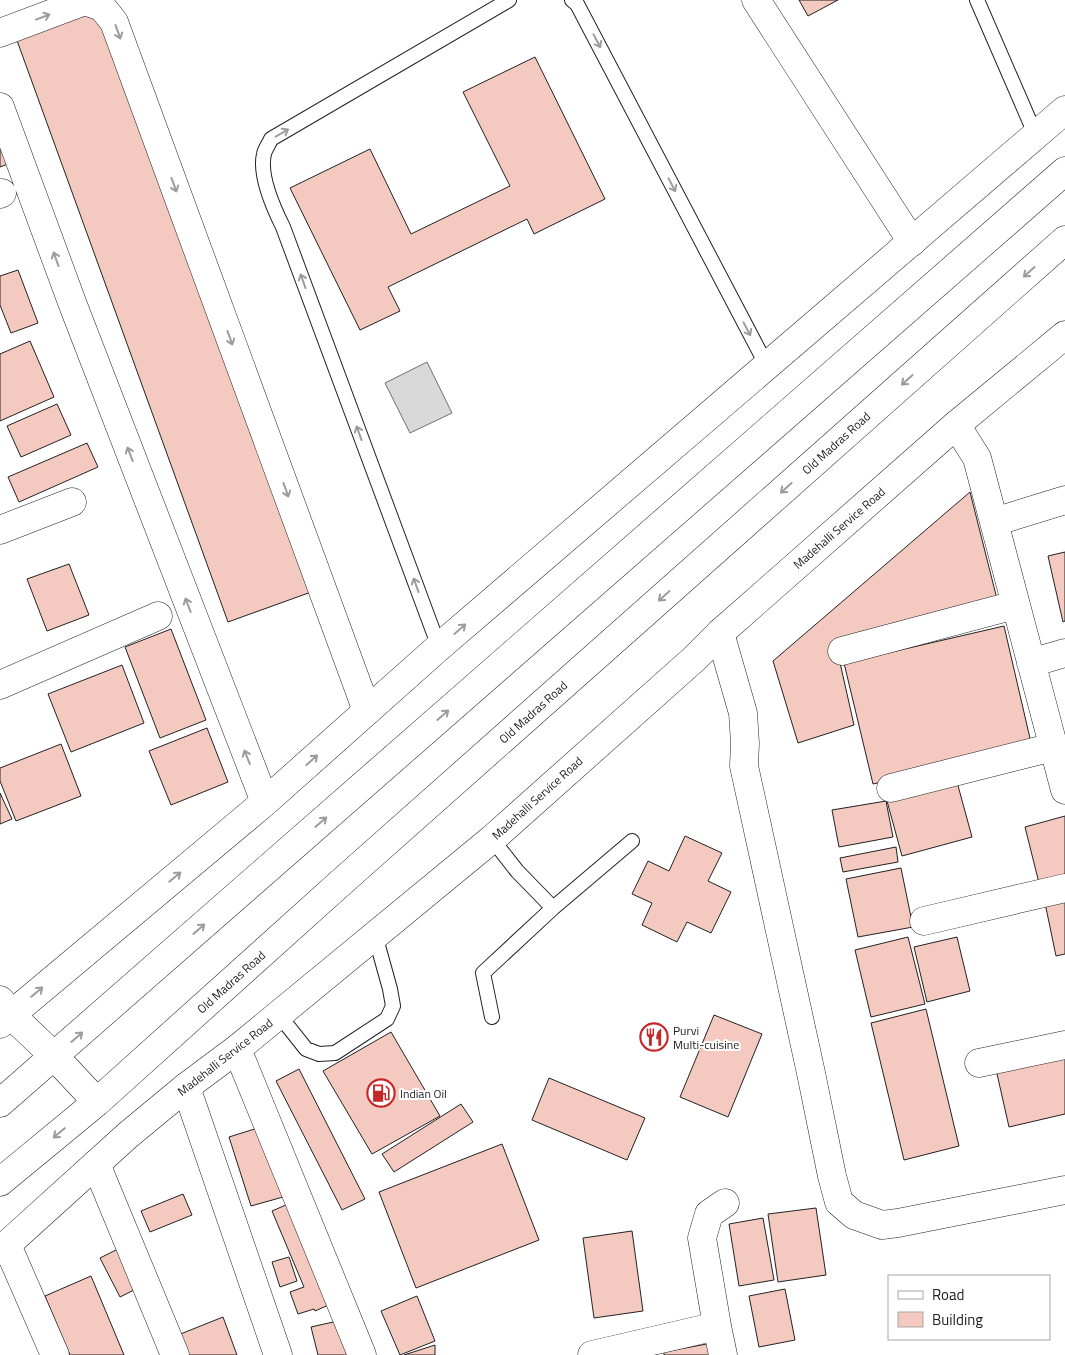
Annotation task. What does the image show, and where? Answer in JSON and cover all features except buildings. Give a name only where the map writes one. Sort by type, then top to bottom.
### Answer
[{"type":"main road","points":[[756,0],[912,242]]},
{"type":"main road","points":[[0,33],[85,1],[102,7],[114,22],[367,711]]},
{"type":"main road","points":[[0,107],[73,305],[265,802]]},
{"type":"main road","points":[[97,1102],[54,1056],[3,1013],[265,802],[439,647],[1065,110]]},
{"type":"main road","points":[[0,1103],[1065,171]]},
{"type":"main road","name":"Old Madras Road","points":[[0,1182],[97,1102],[1065,240]]},
{"type":"main road","name":"Madehalli Service Road","points":[[3,1248],[96,1164],[186,1087],[236,1050],[492,839],[694,660],[720,633],[956,425],[1065,335]]},
{"type":"main road","points":[[956,425],[977,458],[1065,790]]},
{"type":"main road","points":[[994,522],[1065,500]]},
{"type":"main road","points":[[0,530],[72,502]]},
{"type":"main road","points":[[842,651],[1016,605]]},
{"type":"main road","points":[[0,685],[158,616]]},
{"type":"main road","points":[[720,633],[743,713],[744,766],[839,1202],[854,1215],[882,1224],[898,1223],[1065,1190]]},
{"type":"main road","points":[[1031,663],[1065,653]]},
{"type":"main road","points":[[891,788],[1053,746]]},
{"type":"main road","points":[[924,921],[1065,888]]},
{"type":"main road","points":[[979,1063],[1065,1046]]},
{"type":"main road","points":[[236,1050],[362,1355]]},
{"type":"main road","points":[[186,1087],[278,1355]]},
{"type":"main road","points":[[96,1164],[175,1355]]},
{"type":"main road","points":[[723,1355],[716,1326],[702,1238],[709,1214],[725,1203]]},
{"type":"main road","points":[[3,1248],[55,1355]]},
{"type":"main road","points":[[592,1355],[716,1326]]},
{"type":"lane","points":[[439,647],[283,227],[274,209],[264,171],[264,154],[271,139],[509,0]]},
{"type":"lane","points":[[572,0],[577,4],[767,366]]},
{"type":"lane","points":[[977,0],[1036,136]]},
{"type":"lane","points":[[492,839],[517,871],[553,908]]},
{"type":"lane","points":[[492,1017],[483,973],[553,908],[632,841]]},
{"type":"lane","points":[[279,1015],[306,1049],[319,1054],[335,1053],[387,1019],[394,1006],[375,935]]},
{"type":"shaded area","points":[[427,362],[452,413],[410,433],[385,383]]},
{"type":"place","name":"Purvi Multi-cuisine","points":[[654,1037]]},
{"type":"place","name":"Indian Oil","points":[[381,1093]]}]
